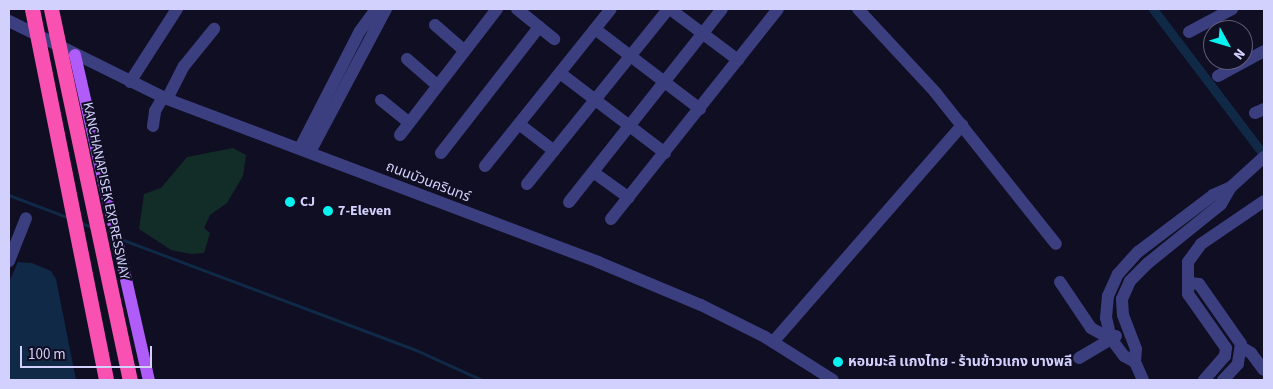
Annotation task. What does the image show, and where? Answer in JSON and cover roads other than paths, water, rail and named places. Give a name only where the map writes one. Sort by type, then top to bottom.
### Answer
[{"type":"highway","points":[[32,9],[106,380]]},
{"type":"highway","name":"KANCHANAPISEK EXPRESSWAY","points":[[51,9],[130,380]]},
{"type":"main road","points":[[75,55],[149,380]]},
{"type":"street","points":[[130,82],[177,9]]},
{"type":"street","points":[[305,150],[360,31],[376,9]]},
{"type":"street","points":[[305,150],[386,9]]},
{"type":"street","points":[[516,9],[554,39]]},
{"type":"street","points":[[485,166],[611,9]]},
{"type":"street","points":[[527,184],[669,9],[738,60]]},
{"type":"street","points":[[569,202],[722,9]]},
{"type":"street","points":[[611,219],[666,153],[778,9]]},
{"type":"street","points":[[858,9],[915,69],[1056,244]]},
{"type":"street","points":[[1189,32],[1232,9]]},
{"type":"street","points":[[400,135],[464,50],[491,10]]},
{"type":"street","name":"ถนนบัวนครินทร์","points":[[9,21],[165,98],[647,281],[701,305],[773,342],[832,380]]},
{"type":"street","points":[[435,25],[464,50]]},
{"type":"street","points":[[441,153],[539,27]]},
{"type":"street","points":[[153,126],[155,111],[184,66],[214,29]]},
{"type":"street","points":[[595,29],[700,109]]},
{"type":"street","points":[[1218,76],[1264,51]]},
{"type":"street","points":[[407,60],[437,85]]},
{"type":"street","points":[[560,73],[628,127],[666,153]]},
{"type":"street","points":[[381,100],[409,123]]},
{"type":"street","points":[[519,124],[554,151]]},
{"type":"street","points":[[773,342],[962,125]]},
{"type":"street","points":[[1143,380],[1135,362],[1136,349],[1127,330],[1122,299],[1130,281],[1148,263],[1221,204],[1231,187],[1264,157]]},
{"type":"street","points":[[592,172],[629,198]]},
{"type":"street","points":[[1135,362],[1124,356],[1112,339],[1106,318],[1108,296],[1118,274],[1138,252],[1213,195],[1231,187]]},
{"type":"street","points":[[1204,380],[1225,356],[1226,348],[1188,294],[1190,283],[1186,271],[1192,252],[1264,201]]},
{"type":"street","points":[[9,262],[26,218]]},
{"type":"street","points":[[1138,252],[1148,263]]},
{"type":"street","points":[[1060,282],[1091,328],[1112,339]]},
{"type":"street","points":[[1190,283],[1199,284],[1241,347],[1251,353],[1264,370]]},
{"type":"street","points":[[1079,358],[1127,330]]},
{"type":"street","points":[[1218,363],[1226,377],[1238,364],[1241,347]]},
{"type":"street","points":[[141,380],[145,361]]},
{"type":"water","points":[[18,262],[32,263],[51,271],[56,279],[76,380],[9,379],[9,282]]},
{"type":"waterway","points":[[1153,9],[1264,155]]},
{"type":"waterway","points":[[9,195],[67,217]]},
{"type":"waterway","points":[[81,223],[92,227]]},
{"type":"waterway","points":[[121,239],[416,350],[482,380]]},
{"type":"place","name":"CJ","points":[[290,202]]},
{"type":"place","name":"7-Eleven","points":[[328,211]]},
{"type":"place","name":"หอมมะลิ เเกงไทย - ร้านข้าวแกง บางพลี","points":[[838,362]]}]
